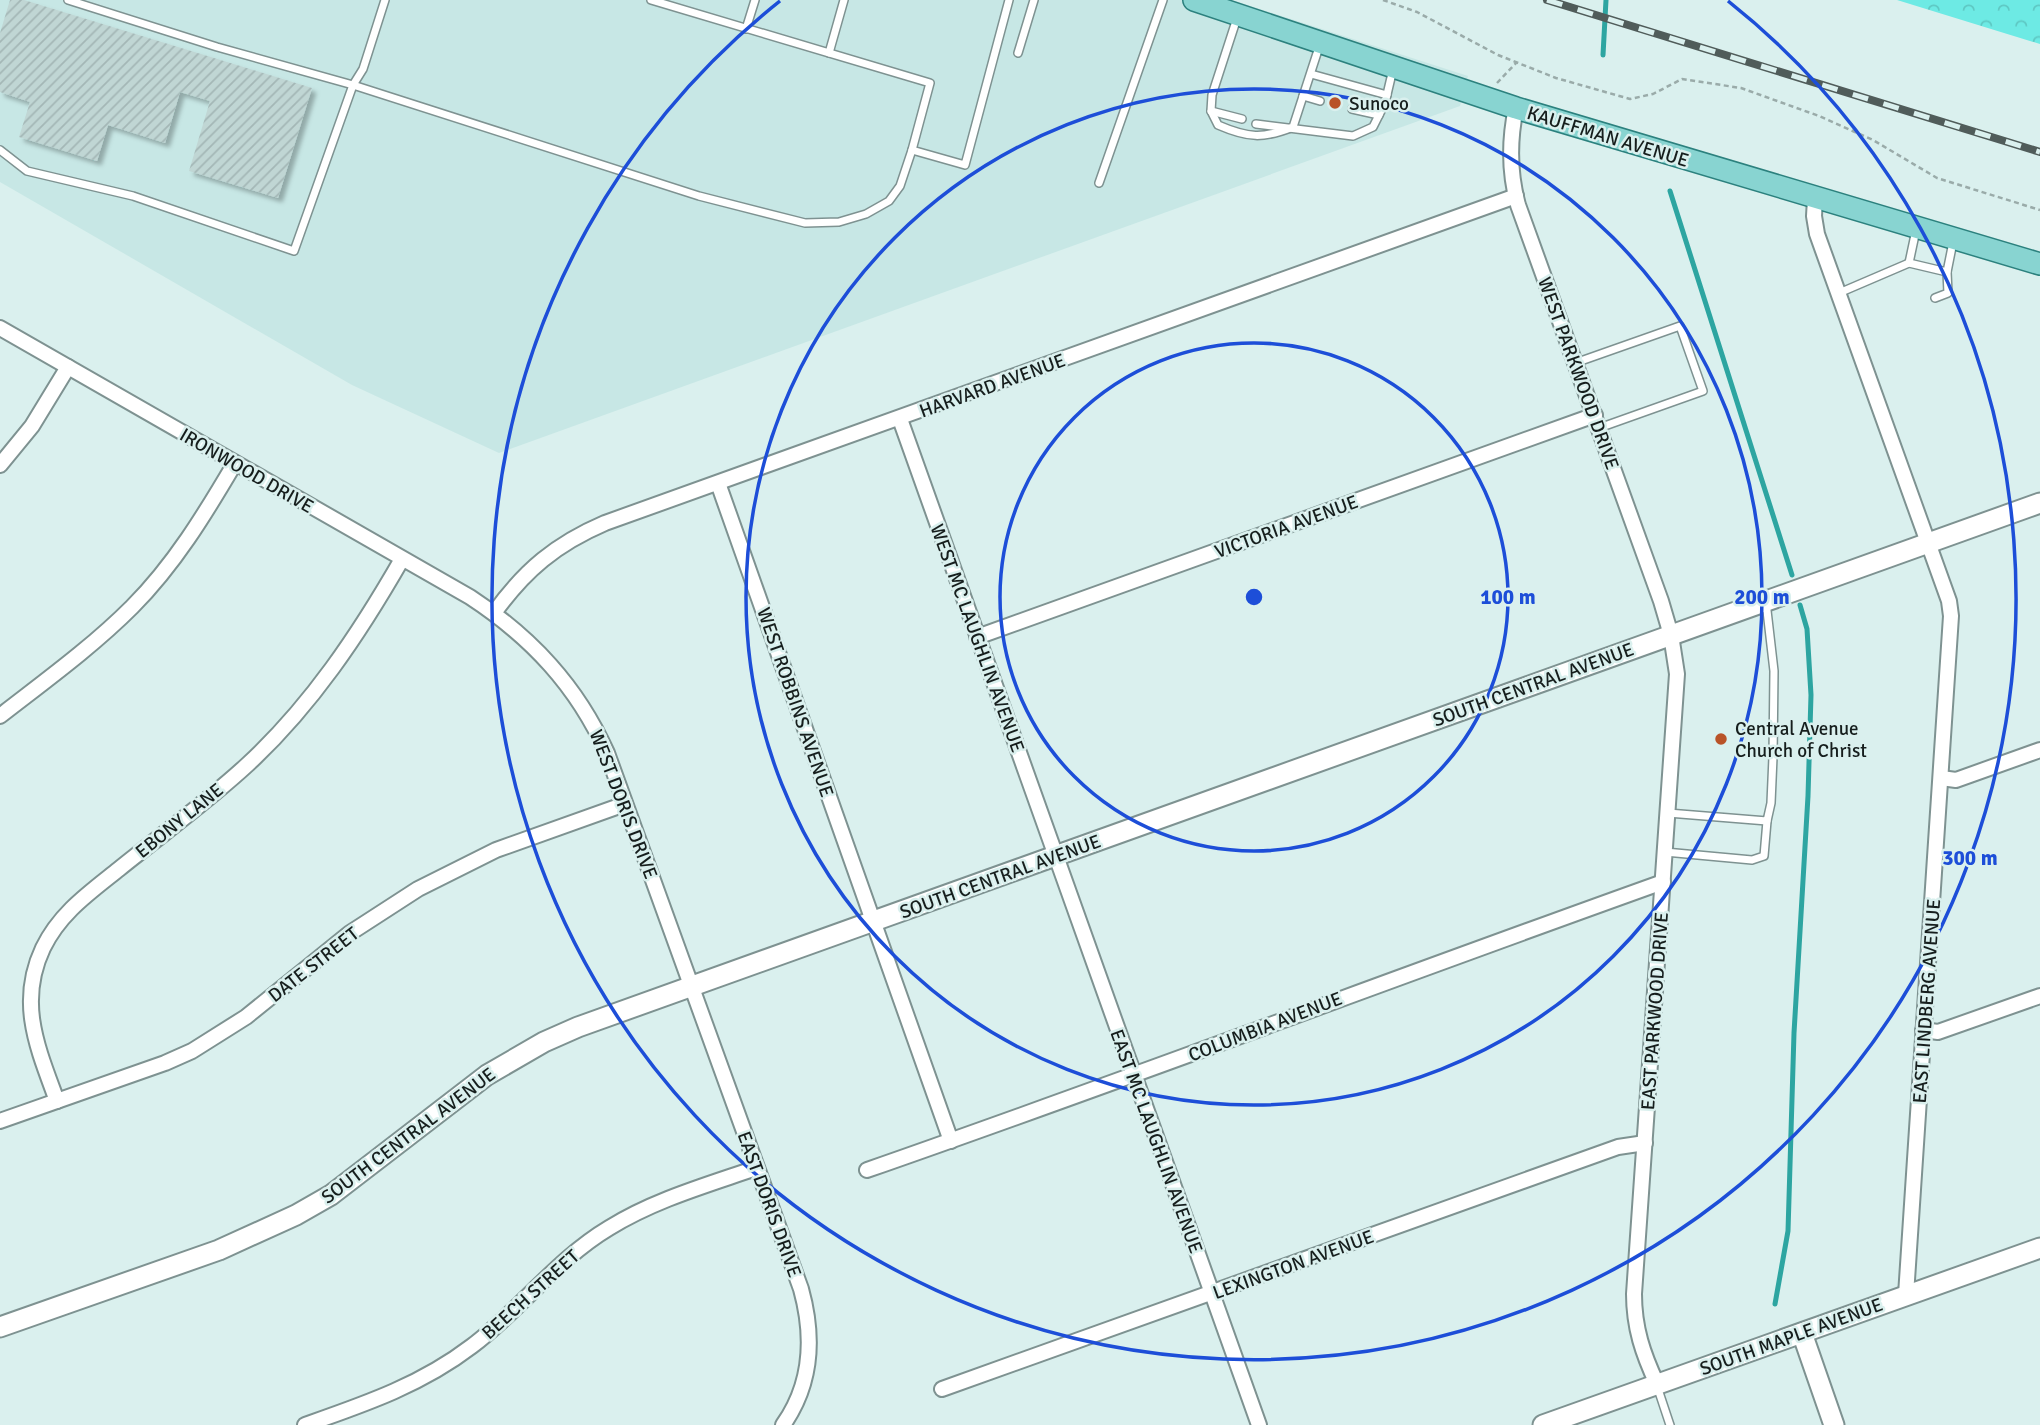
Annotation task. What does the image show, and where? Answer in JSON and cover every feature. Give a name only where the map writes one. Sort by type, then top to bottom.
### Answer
[{"type":"main road","name":"KAUFFMAN AVENUE","points":[[1194,0],[1516,108],[2035,264]]},
{"type":"street","name":"WEST PARKWOOD DRIVE","points":[[1516,108],[1510,152],[1516,196],[1671,635]]},
{"type":"street","name":"HARVARD AVENUE","points":[[494,613],[514,585],[536,564],[560,546],[605,523],[1516,196]]},
{"type":"street","name":"EAST LINDBERG AVENUE","points":[[1815,199],[1815,225],[1949,601],[1951,617],[1906,1295]]},
{"type":"street","name":"IRONWOOD DRIVE","points":[[0,328],[494,613]]},
{"type":"street","points":[[0,465],[32,426],[68,368]]},
{"type":"street","name":"WEST MC LAUGHLIN AVENUE","points":[[900,419],[1056,857]]},
{"type":"street","name":"VICTORIA AVENUE","points":[[977,637],[1597,422]]},
{"type":"street","points":[[0,716],[100,638],[134,605],[188,539],[235,463]]},
{"type":"street","name":"WEST ROBBINS AVENUE","points":[[718,484],[951,1141]]},
{"type":"street","name":"SOUTH CENTRAL AVENUE","points":[[0,1327],[219,1250],[269,1229],[331,1195],[460,1094],[511,1060],[578,1027],[2040,503]]},
{"type":"street","name":"EBONY LANE","points":[[57,1101],[36,1046],[32,1029],[31,1000],[36,968],[52,932],[80,899],[246,767],[274,738],[344,654],[402,559]]},
{"type":"street","name":"WEST DORIS DRIVE","points":[[494,613],[538,650],[575,694],[598,734],[692,985]]},
{"type":"street","name":"EAST PARKWOOD DRIVE","points":[[1657,1384],[1640,1343],[1634,1311],[1677,674],[1671,635]]},
{"type":"street","points":[[1941,778],[1956,780],[2040,750]]},
{"type":"street","name":"DATE STREET","points":[[0,1121],[165,1063],[209,1042],[246,1017],[350,933],[418,889],[496,850],[625,804]]},
{"type":"street","name":"EAST MC LAUGHLIN AVENUE","points":[[1056,857],[1259,1425]]},
{"type":"street","name":"COLUMBIA AVENUE","points":[[867,1170],[1663,882]]},
{"type":"street","name":"EAST DORIS DRIVE","points":[[692,985],[801,1289],[809,1331],[809,1349],[803,1385],[783,1425]]},
{"type":"street","points":[[1923,1030],[1938,1032],[2040,996]]},
{"type":"street","name":"LEXINGTON AVENUE","points":[[942,1389],[1618,1147],[1645,1143]]},
{"type":"street","name":"BEECH STREET","points":[[305,1425],[388,1396],[441,1368],[498,1324],[576,1251],[620,1222],[657,1203],[756,1168]]},
{"type":"street","name":"SOUTH MAPLE AVENUE","points":[[1543,1425],[2040,1248]]},
{"type":"street","points":[[1802,1333],[1835,1425]]},
{"type":"lane","points":[[68,0],[217,47],[353,85],[699,196],[805,223],[839,222],[866,214],[889,201],[900,186],[930,83],[656,1]]},
{"type":"lane","points":[[0,150],[27,171],[133,196],[293,251],[353,85],[363,69],[385,0]]},
{"type":"lane","points":[[746,29],[755,0]]},
{"type":"lane","points":[[829,53],[844,0]]},
{"type":"lane","points":[[912,150],[965,165],[1009,0]]},
{"type":"lane","points":[[1018,53],[1034,0]]},
{"type":"lane","points":[[1099,183],[1163,0]]},
{"type":"lane","points":[[1238,15],[1212,95],[1210,111],[1218,125],[1240,134],[1271,136],[1293,127],[1321,42]]},
{"type":"lane","points":[[1256,124],[1353,136],[1373,127],[1387,95],[1393,66]]},
{"type":"lane","points":[[1311,74],[1387,95]]},
{"type":"lane","points":[[1303,96],[1320,100]]},
{"type":"lane","points":[[1352,109],[1379,115]]},
{"type":"lane","points":[[1210,111],[1242,120]]},
{"type":"lane","points":[[1909,263],[1916,229]]},
{"type":"lane","points":[[1935,298],[1948,293],[1947,272],[1953,240]]},
{"type":"lane","points":[[1838,293],[1909,263],[1947,272]]},
{"type":"lane","points":[[1575,363],[1680,326],[1703,391],[1597,422]]},
{"type":"lane","points":[[1665,852],[1752,860],[1764,856],[1771,803],[1774,671],[1766,601]]},
{"type":"lane","points":[[1668,813],[1767,821]]},
{"type":"lane","points":[[1657,1384],[1670,1425]]},
{"type":"path","points":[[1383,0],[1417,12],[1498,55],[1556,78],[1630,99],[1653,94],[1682,79],[1741,88],[1872,140],[1937,178],[2040,210]]},
{"type":"path","points":[[1483,97],[1517,62]]},
{"type":"shaded area","points":[[0,0],[1232,0],[1468,76],[1460,106],[499,453],[352,385],[0,182]]},
{"type":"green space","points":[[1897,0],[2040,0],[2040,44]]},
{"type":"building","points":[[10,0],[24,0],[312,88],[278,198],[189,171],[210,101],[180,92],[165,143],[108,125],[97,161],[19,137],[30,102],[0,92],[0,33]]},
{"type":"waterway","points":[[1603,55],[1606,0]]},
{"type":"waterway","points":[[1670,191],[1792,575]]},
{"type":"waterway","points":[[1775,1304],[1788,1231],[1794,1033],[1808,796],[1811,695],[1807,629],[1800,605]]},
{"type":"railway","points":[[1547,0],[2040,152]]},
{"type":"place","name":"Sunoco","points":[[1335,103]]},
{"type":"place","name":"Central Avenue Church of Christ","points":[[1721,739]]}]
